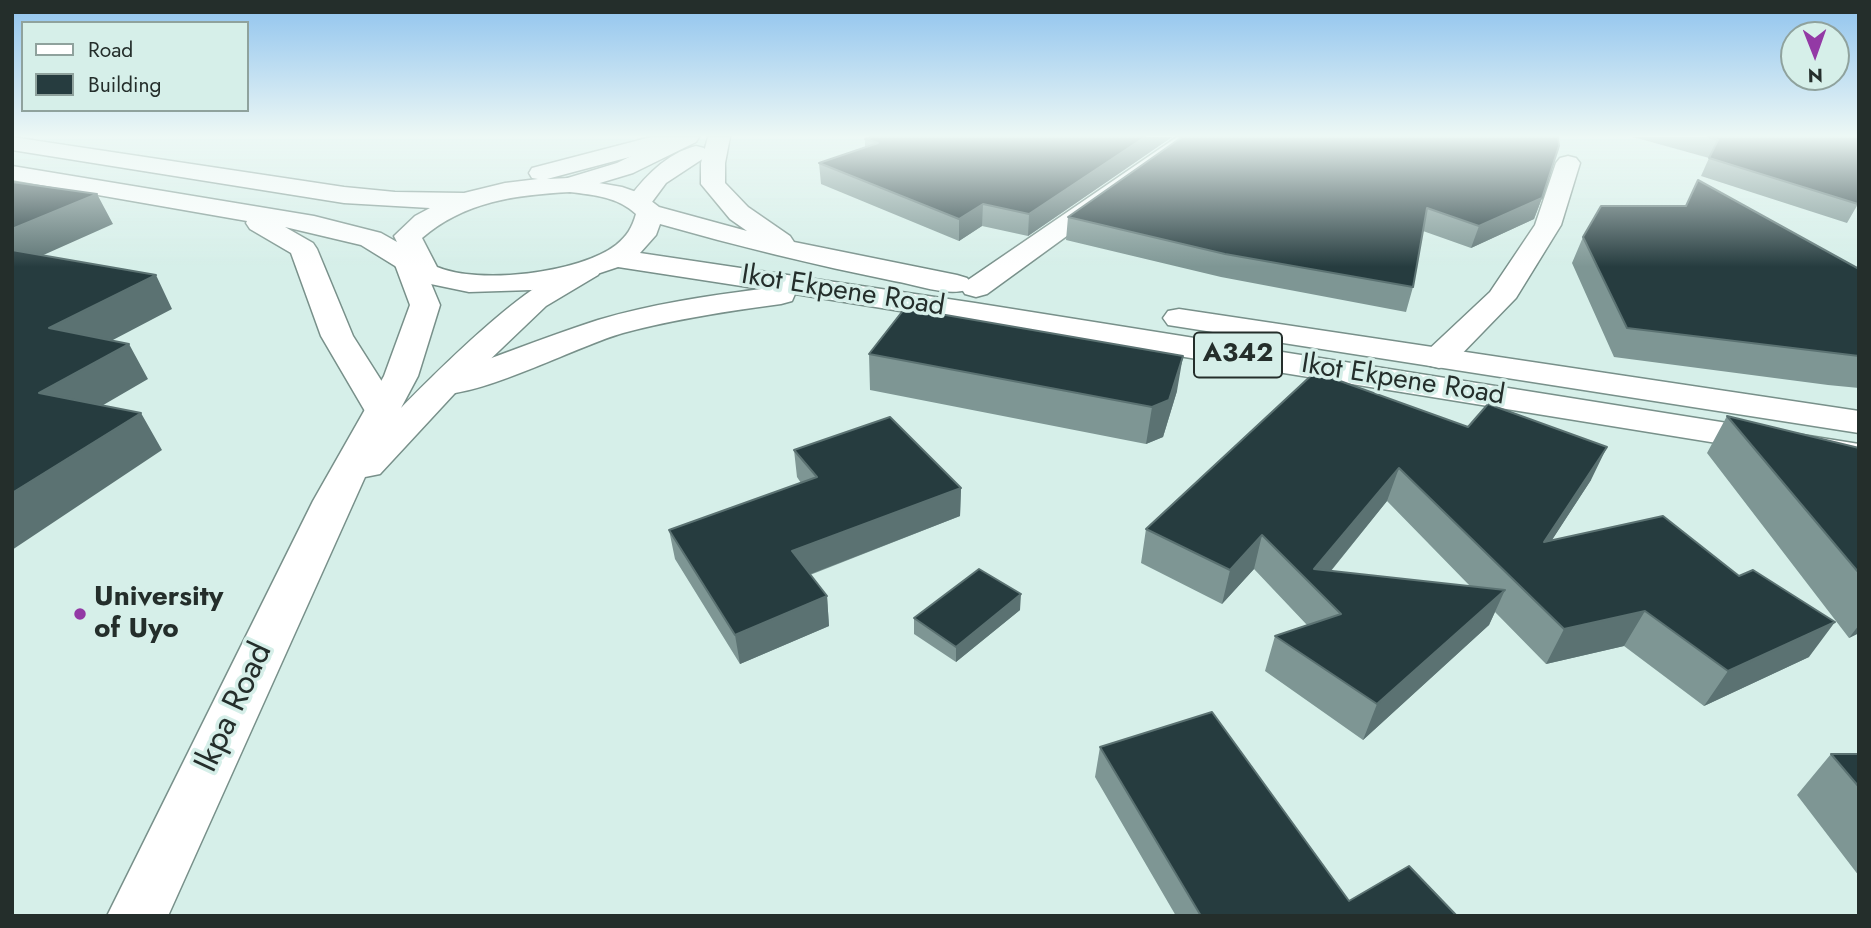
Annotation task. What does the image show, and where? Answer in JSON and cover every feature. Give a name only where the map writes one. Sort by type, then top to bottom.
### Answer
[{"type":"main road","name":"A342","points":[[55,180],[314,224],[371,239],[415,264],[424,273],[448,281],[480,285],[528,282],[602,263],[639,243],[650,228],[645,207],[619,192],[570,185],[536,187],[469,200],[406,200],[344,195],[250,180]]},
{"type":"main road","points":[[344,195],[480,180]]},
{"type":"main road","points":[[570,185],[585,180]]},
{"type":"main road","points":[[645,207],[656,180]]},
{"type":"main road","points":[[713,180],[713,184],[738,213],[796,253]]},
{"type":"main road","points":[[975,288],[1130,180]]},
{"type":"main road","points":[[1439,358],[1501,299],[1548,225],[1562,180]]},
{"type":"main road","name":"A342","points":[[415,264],[408,236],[422,222],[469,200]]},
{"type":"main road","name":"Ikot Ekpene Road","points":[[645,207],[796,253],[975,288],[1859,422]]},
{"type":"main road","points":[[239,212],[303,249],[337,336],[382,410]]},
{"type":"main road","points":[[333,501],[443,386],[535,300],[602,263]]},
{"type":"main road","name":"Ikot Ekpene Road","points":[[602,263],[822,289],[1859,455]]},
{"type":"main road","name":"Ikpa Road","points":[[137,916],[333,501],[401,376],[425,305],[415,264]]},
{"type":"main road","points":[[443,386],[501,368],[610,327],[692,307],[822,289]]},
{"type":"building","points":[[862,180],[1080,180],[1029,214],[983,204],[959,219]]},
{"type":"building","points":[[1120,180],[1548,180],[1542,198],[1479,226],[1427,208],[1413,287],[1225,254],[1068,217]]},
{"type":"building","points":[[1699,180],[1859,269],[1859,356],[1627,328],[1583,237],[1601,206],[1686,206]]},
{"type":"building","points":[[1781,180],[1858,180],[1858,204]]},
{"type":"building","points":[[12,182],[97,194],[12,229]]},
{"type":"building","points":[[12,250],[156,275],[49,328],[129,344],[39,393],[141,413],[12,493]]},
{"type":"building","points":[[905,308],[1183,356],[1169,400],[1152,407],[869,354]]},
{"type":"building","points":[[1315,372],[1468,427],[1488,404],[1607,447],[1544,542],[1663,516],[1739,576],[1753,570],[1835,622],[1728,671],[1645,611],[1564,629],[1399,468],[1314,569],[1505,590],[1377,704],[1275,636],[1341,614],[1262,535],[1230,570],[1146,529]]},
{"type":"building","points":[[1727,416],[1859,448],[1859,573]]},
{"type":"building","points":[[890,417],[961,488],[792,551],[827,596],[735,635],[669,530],[817,477],[794,450]]},
{"type":"building","points":[[979,569],[1021,594],[956,647],[914,618]]},
{"type":"building","points":[[1212,712],[1349,901],[1409,866],[1457,916],[1201,916],[1100,747]]},
{"type":"building","points":[[1831,754],[1859,754],[1859,787]]},
{"type":"place","name":"University of Uyo","points":[[80,614]]}]
